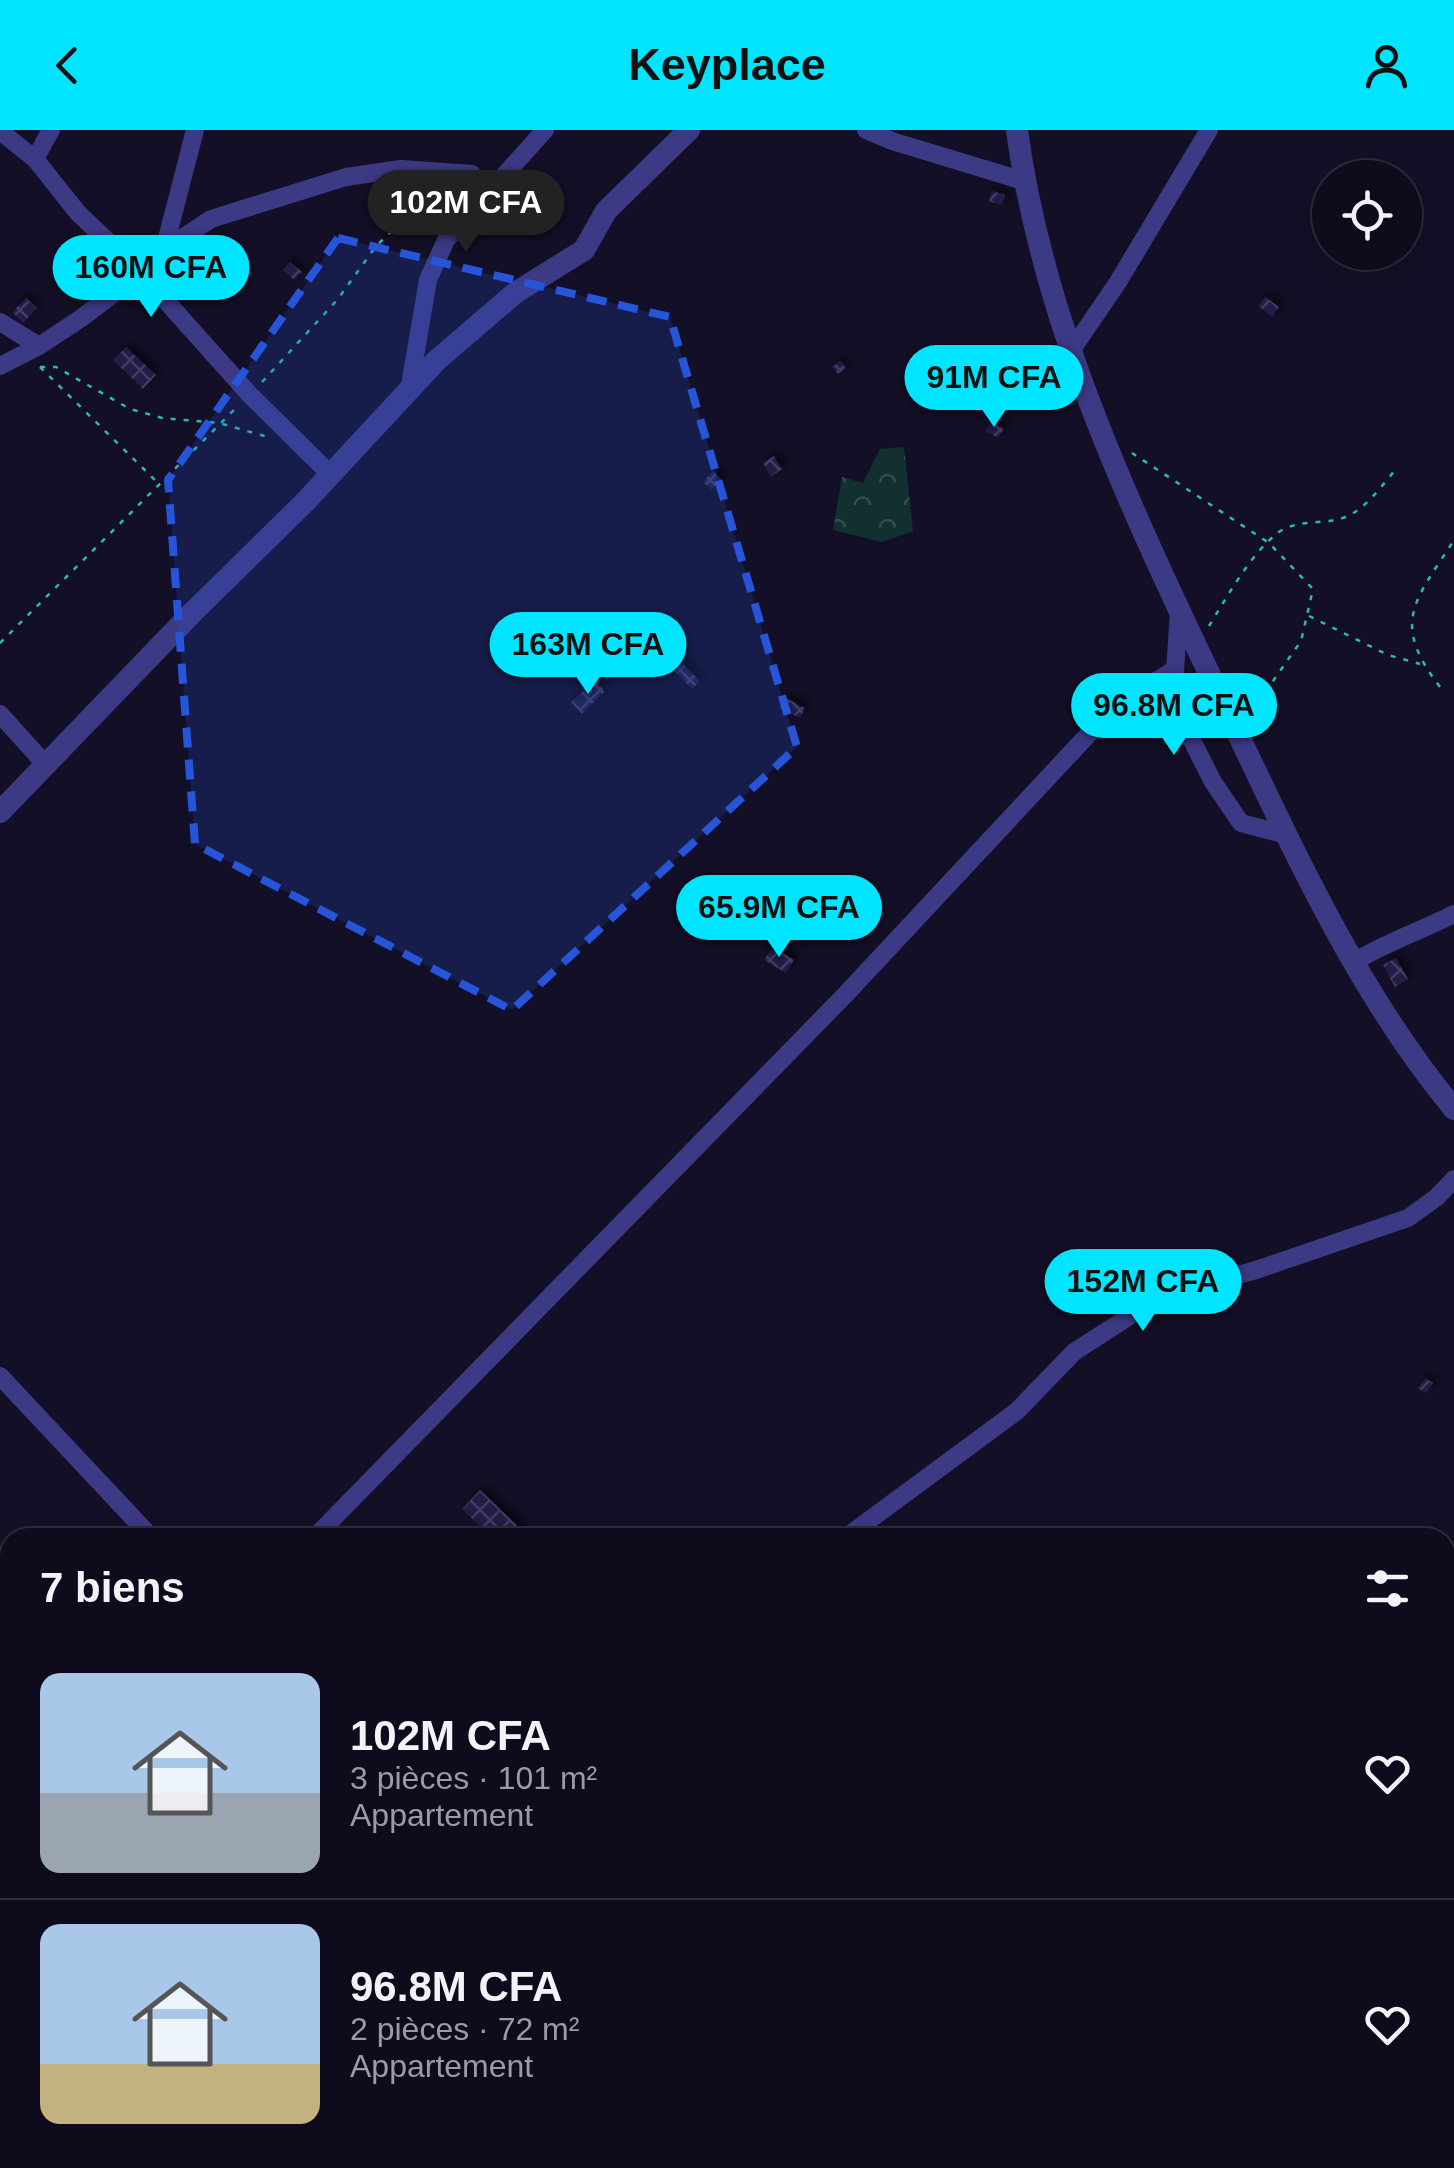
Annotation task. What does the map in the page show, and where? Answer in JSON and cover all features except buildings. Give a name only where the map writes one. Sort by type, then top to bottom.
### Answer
[{"type":"street","points":[[35,159],[51,130]]},
{"type":"street","points":[[164,250],[195,130]]},
{"type":"street","points":[[409,392],[428,280],[446,240],[545,130]]},
{"type":"street","points":[[0,812],[331,475],[437,360],[515,293],[584,250],[606,211],[689,130]]},
{"type":"street","points":[[866,130],[1026,182]]},
{"type":"street","points":[[1017,130],[1042,255],[1072,348],[1100,427],[1179,609],[1287,835],[1354,962],[1418,1064],[1454,1109]]},
{"type":"street","points":[[1072,348],[1118,282],[1210,130]]},
{"type":"street","points":[[0,131],[35,159],[78,213],[141,273],[250,394],[331,475]]},
{"type":"street","points":[[0,366],[39,346],[211,219],[346,177],[400,169],[472,174]]},
{"type":"street","points":[[0,322],[39,346]]},
{"type":"street","points":[[1179,609],[1173,703],[1212,782],[1241,822],[1287,835]]},
{"type":"street","points":[[324,1528],[845,995],[1113,708],[1174,670]]},
{"type":"street","points":[[0,714],[46,764]]},
{"type":"street","points":[[1354,962],[1382,945],[1454,914]]},
{"type":"street","points":[[858,1528],[1017,1410],[1074,1352],[1159,1296],[1256,1270],[1408,1218],[1438,1197],[1454,1179]]},
{"type":"street","points":[[0,1376],[143,1528]]},
{"type":"path","points":[[0,643],[250,394],[338,299],[376,246],[419,205],[472,174]]},
{"type":"path","points":[[39,346],[40,367],[160,484]]},
{"type":"path","points":[[40,367],[56,368],[130,410],[162,418],[219,423],[270,438]]},
{"type":"path","points":[[1100,427],[1191,494],[1270,543],[1313,589],[1301,641],[1238,732]]},
{"type":"path","points":[[1196,647],[1238,580],[1278,533],[1292,526],[1343,519],[1365,504],[1397,468]]},
{"type":"path","points":[[1440,687],[1422,664],[1410,633],[1418,597],[1454,540]]},
{"type":"path","points":[[1307,615],[1388,655],[1422,664]]},
{"type":"highlighted area","points":[[338,238],[670,317],[797,747],[512,1010],[195,844],[168,480]]},
{"type":"green space","points":[[904,447],[913,531],[882,542],[833,530],[842,477],[863,483],[880,449]]}]
